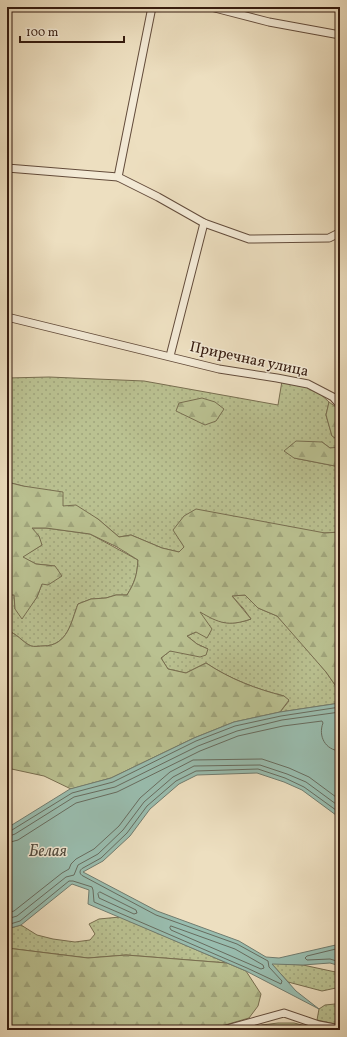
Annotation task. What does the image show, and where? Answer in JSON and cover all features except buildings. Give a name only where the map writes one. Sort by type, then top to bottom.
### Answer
[{"type":"street","points":[[118,177],[152,7]]},
{"type":"street","points":[[210,7],[268,22],[340,35]]},
{"type":"street","points":[[7,168],[118,177],[158,197],[204,223],[249,239],[329,238],[340,231]]},
{"type":"street","points":[[170,356],[204,223]]},
{"type":"street","name":"Приречная улица","points":[[7,317],[219,369],[308,384],[333,397],[340,405]]},
{"type":"street","points":[[223,1030],[284,1013],[319,1025],[340,1029]]},
{"type":"green space","points":[[49,377],[144,381],[278,405],[282,381],[316,390],[329,402],[326,415],[332,436],[340,441],[340,447],[330,448],[322,442],[294,458],[340,467],[340,532],[184,547],[179,552],[162,548],[131,535],[119,537],[98,519],[63,506],[23,486],[7,482],[7,378]]},
{"type":"green space","points":[[202,398],[215,402],[224,409],[216,421],[205,425],[176,411],[179,403]]},
{"type":"green space","points":[[329,402],[340,410],[340,441],[332,436],[326,415]]},
{"type":"green space","points":[[296,441],[322,442],[330,448],[340,447],[340,467],[294,458],[284,451]]},
{"type":"green space","points":[[7,482],[63,492],[63,506],[76,505],[98,519],[119,537],[131,535],[162,548],[179,552],[184,547],[173,530],[184,516],[196,509],[325,533],[340,532],[340,692],[326,672],[277,616],[258,608],[245,595],[232,596],[251,619],[236,623],[224,623],[200,612],[212,629],[207,638],[196,632],[187,636],[197,644],[208,649],[206,655],[200,657],[170,651],[161,658],[168,669],[186,673],[206,663],[224,674],[244,683],[284,696],[289,700],[280,712],[234,722],[194,738],[111,778],[71,789],[44,776],[7,768],[7,631],[11,632],[32,646],[51,645],[58,642],[67,632],[78,604],[91,599],[106,598],[116,595],[127,595],[135,578],[138,560],[117,547],[90,534],[46,528],[32,528],[39,536],[42,545],[23,557],[36,564],[55,566],[62,576],[48,585],[42,584],[37,597],[22,619],[15,609],[14,595],[7,595]]},
{"type":"green space","points":[[32,528],[46,528],[90,534],[138,560],[135,578],[127,595],[116,595],[106,598],[91,599],[78,604],[67,632],[58,642],[51,645],[31,646],[11,632],[7,631],[7,595],[14,594],[15,609],[30,606],[37,597],[42,584],[55,566],[36,564],[22,557],[42,545]]},
{"type":"green space","points":[[245,595],[258,608],[277,616],[295,635],[326,672],[340,692],[340,703],[280,712],[289,701],[284,696],[244,683],[224,674],[206,663],[186,673],[168,669],[161,658],[170,651],[208,649],[197,644],[187,636],[196,632],[199,611],[212,618],[229,623],[236,623],[251,619],[232,596]]},
{"type":"green space","points":[[120,917],[227,963],[126,955],[88,958],[7,948],[7,929],[21,925],[37,935],[75,942],[90,940],[95,934],[89,924],[99,919]]},
{"type":"green space","points":[[7,948],[88,958],[126,955],[227,963],[246,971],[261,994],[258,1006],[249,1018],[208,1030],[7,1030]]},
{"type":"green space","points":[[271,963],[303,965],[340,973],[340,984],[336,988],[322,991],[288,982]]},
{"type":"green space","points":[[325,1005],[340,1005],[340,1025],[317,1020],[319,1009]]},
{"type":"green space","points":[[294,1023],[322,1030],[246,1030],[262,1025]]},
{"type":"water","name":"Белая","points":[[340,703],[340,730],[336,731],[340,739],[340,818],[302,790],[257,773],[197,775],[179,784],[150,809],[130,836],[103,861],[83,872],[157,911],[239,941],[266,957],[279,958],[340,944],[340,966],[330,963],[303,965],[272,964],[296,991],[319,1009],[246,971],[88,904],[89,890],[72,884],[21,925],[7,929],[7,828],[70,789],[111,778],[194,738],[234,722],[280,712]]}]
